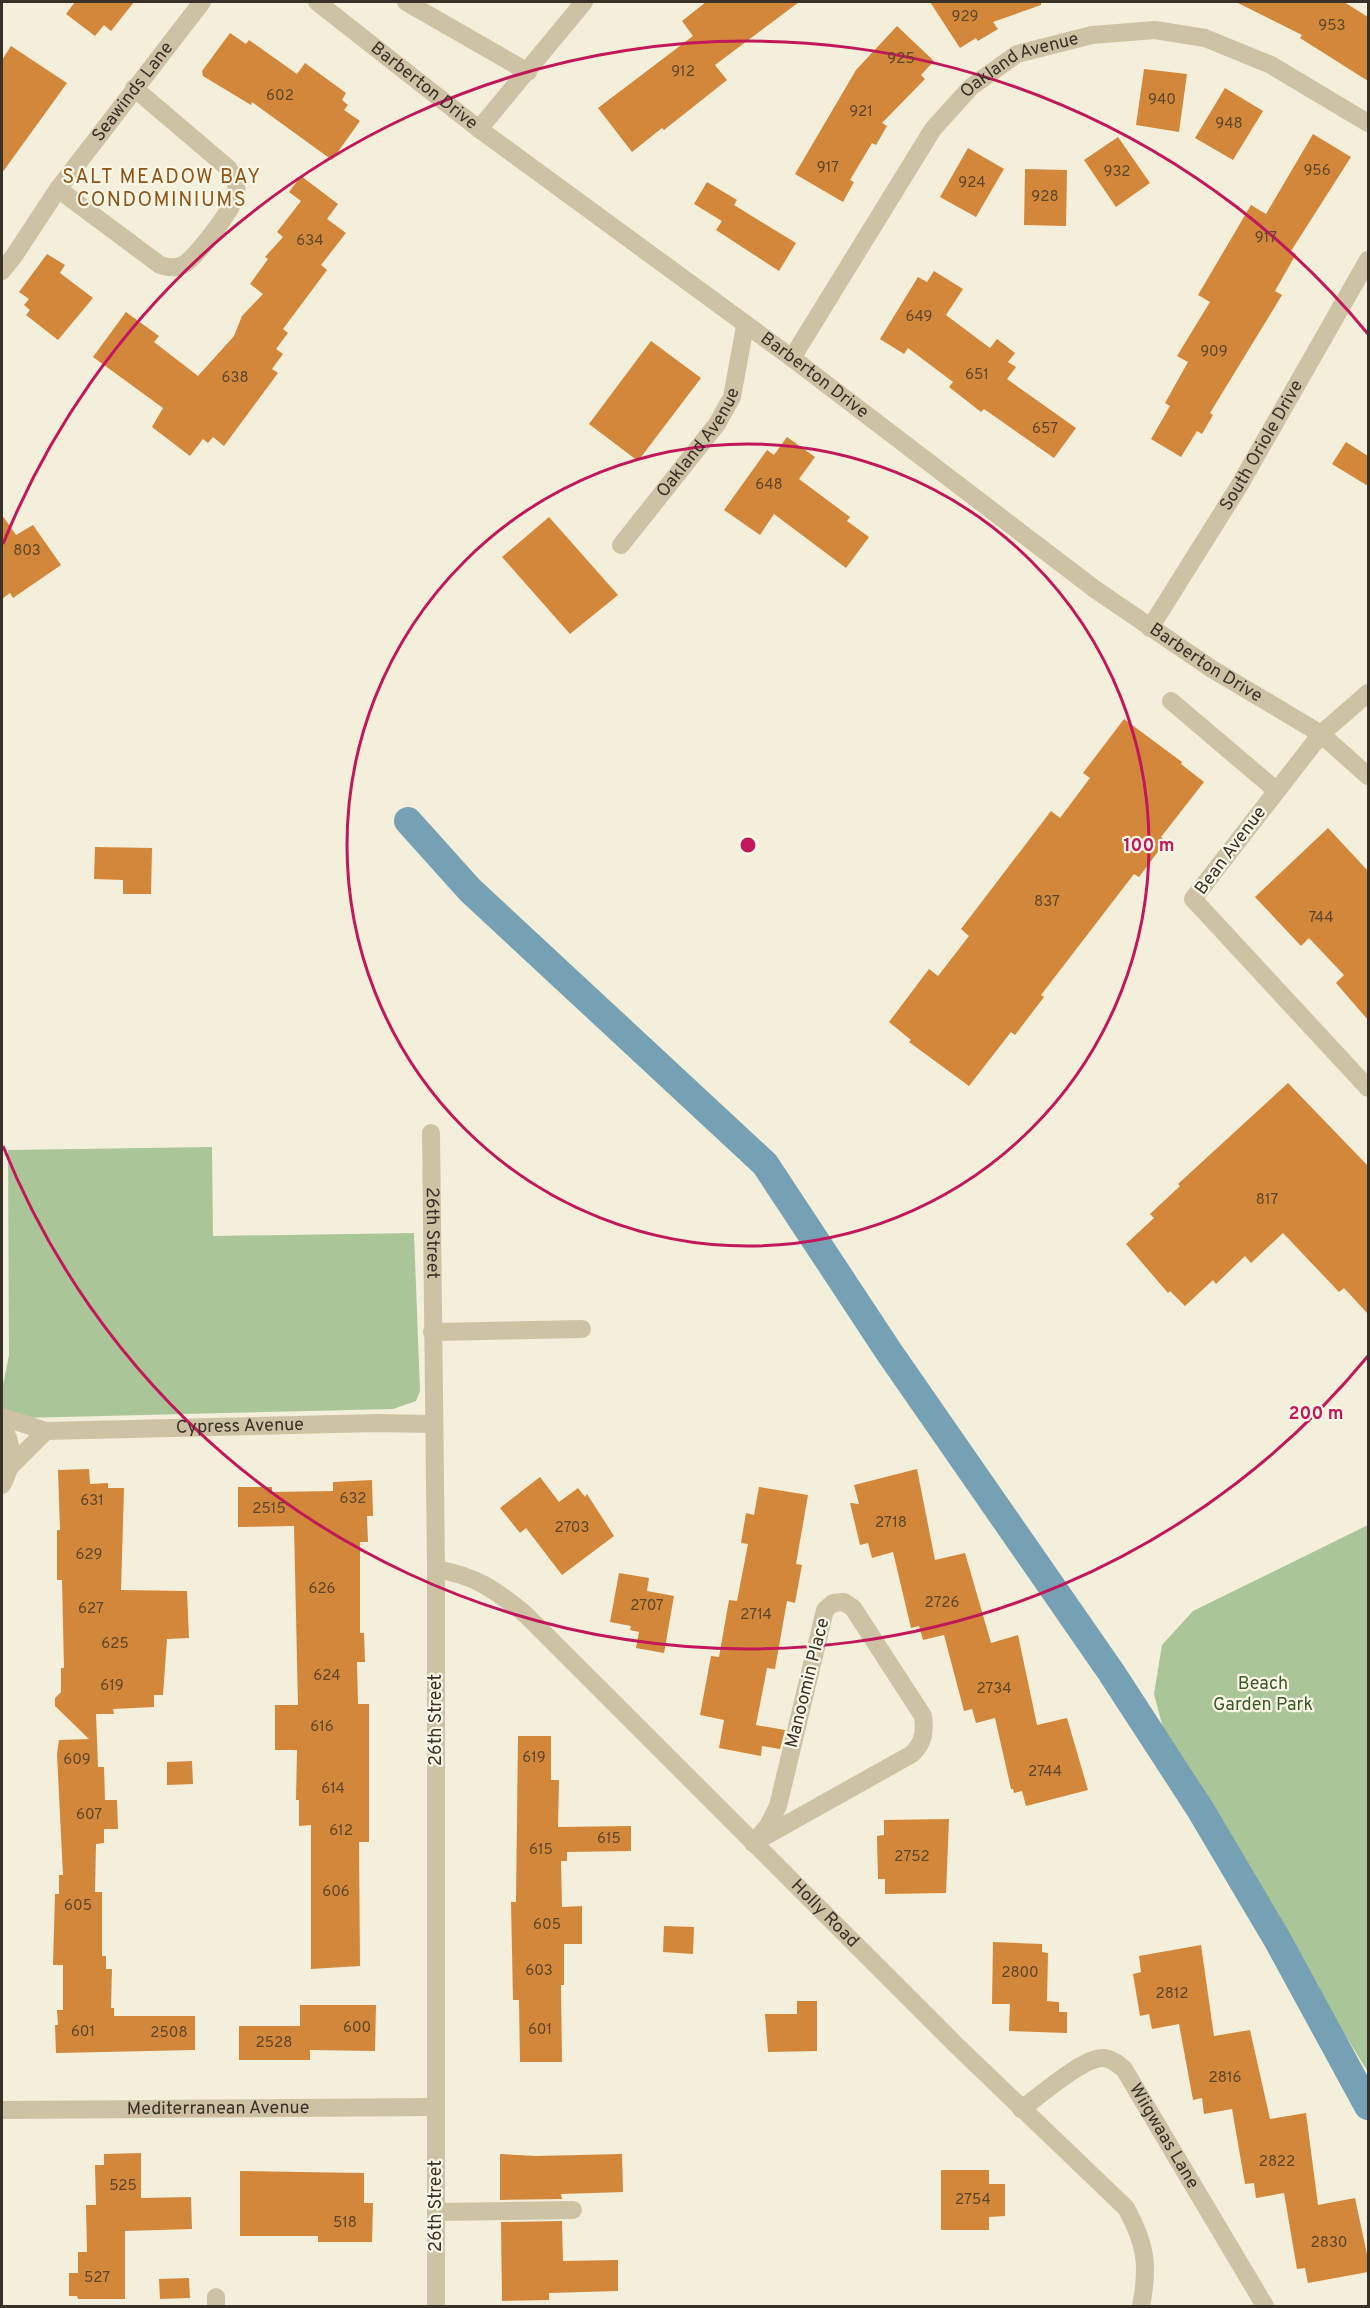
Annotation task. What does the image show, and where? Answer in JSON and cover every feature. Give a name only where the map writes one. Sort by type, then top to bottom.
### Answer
[{"type":"street","name":"Seawinds Lane","points":[[2,271],[58,189],[202,2]]},
{"type":"street","name":"Barberton Drive","points":[[317,2],[479,129],[745,326],[792,358],[1096,590],[1150,628],[1321,734],[1368,776]]},
{"type":"street","points":[[406,2],[528,72]]},
{"type":"street","points":[[479,129],[528,72],[541,51],[584,2]]},
{"type":"street","name":"Oakland Avenue","points":[[792,358],[933,129],[971,87],[1017,54],[1092,35],[1155,30],[1205,38],[1271,66],[1368,123]]},
{"type":"street","points":[[58,189],[160,265],[173,268],[185,264],[231,208],[236,195],[235,180],[228,168],[134,88]]},
{"type":"street","name":"South Oriole Drive","points":[[1150,628],[1239,486],[1368,260]]},
{"type":"street","name":"Oakland Avenue","points":[[621,545],[717,424],[732,397],[745,326]]},
{"type":"street","name":"Bean Avenue","points":[[1368,693],[1321,734],[1193,899],[1368,1088]]},
{"type":"street","points":[[1171,701],[1277,791]]},
{"type":"street","name":"26th Street","points":[[431,1133],[436,1569],[436,2307]]},
{"type":"street","points":[[432,1332],[582,1329]]},
{"type":"street","name":"Cypress Avenue","points":[[2,1417],[46,1431],[376,1423],[433,1424]]},
{"type":"street","points":[[2,1427],[11,1449],[10,1467],[2,1485]]},
{"type":"street","points":[[10,1467],[46,1431]]},
{"type":"street","name":"Holly Road","points":[[436,1569],[460,1573],[489,1585],[525,1614],[1021,2109],[1126,2208],[1138,2230],[1145,2254],[1146,2279],[1141,2307]]},
{"type":"street","name":"Manoomin Place","points":[[844,1602],[854,1608],[923,1716],[925,1733],[920,1746],[912,1754],[753,1843],[768,1826],[778,1806],[825,1610],[833,1603],[844,1602]]},
{"type":"street","name":"Wiigwaas Lane","points":[[1021,2109],[1089,2061],[1103,2058],[1116,2062],[1124,2069],[1265,2307]]},
{"type":"street","name":"Mediterranean Avenue","points":[[2,2110],[435,2107]]},
{"type":"street","points":[[436,2212],[573,2210]]},
{"type":"green space","points":[[212,1147],[213,1236],[414,1233],[420,1391],[416,1401],[393,1409],[21,1418],[2,1408],[2,1390],[9,1355],[8,1150]]},
{"type":"green space","name":"Beach Garden Park","points":[[1368,1525],[1368,2072],[1169,1751],[1154,1694],[1162,1645],[1193,1611]]},
{"type":"building","points":[[75,2],[134,2],[111,31],[104,25],[95,36],[66,14]]},
{"type":"building","points":[[706,2],[799,2],[715,65],[727,80],[632,152],[598,108],[693,36],[682,21]]},
{"type":"building","points":[[930,2],[1041,2],[1041,5],[993,22],[998,29],[960,48]]},
{"type":"building","points":[[1236,2],[1344,2],[1368,17],[1368,81],[1300,38],[1302,35]]},
{"type":"building","points":[[897,26],[934,61],[921,75],[925,79],[882,123],[887,126],[876,145],[872,143],[850,180],[854,182],[843,202],[795,174],[856,70]]},
{"type":"building","points":[[230,33],[246,44],[249,40],[297,74],[305,63],[346,93],[342,100],[348,105],[344,110],[360,121],[332,160],[252,102],[251,105],[203,76],[202,71]]},
{"type":"building","points":[[11,46],[67,83],[2,173],[2,60]]},
{"type":"building","points":[[1144,69],[1187,74],[1179,132],[1136,125]]},
{"type":"building","points":[[1225,88],[1263,111],[1233,160],[1195,138]]},
{"type":"building","points":[[1313,134],[1351,157],[1291,251],[1296,254],[1275,291],[1282,295],[1210,413],[1213,415],[1202,434],[1197,431],[1181,457],[1151,439],[1170,406],[1165,403],[1188,362],[1177,356],[1210,302],[1198,295],[1251,205],[1266,214]]},
{"type":"building","points":[[1118,137],[1150,183],[1116,207],[1084,160]]},
{"type":"building","points":[[968,148],[1004,169],[976,217],[940,197]]},
{"type":"building","points":[[1025,169],[1067,170],[1066,226],[1024,225]]},
{"type":"building","points":[[301,176],[338,204],[327,219],[346,233],[321,265],[327,270],[283,329],[288,333],[276,349],[283,354],[272,369],[278,373],[224,446],[213,437],[208,443],[203,439],[190,456],[152,427],[163,408],[93,357],[126,312],[159,336],[154,342],[198,376],[234,336],[242,316],[263,294],[250,284],[268,259],[265,257],[283,237],[277,232],[301,201],[289,192]]},
{"type":"building","points":[[707,182],[737,200],[734,205],[796,243],[779,271],[716,230],[722,221],[694,204]]},
{"type":"building","points":[[47,254],[65,265],[60,273],[93,298],[58,340],[26,315],[30,310],[24,305],[29,299],[19,292]]},
{"type":"building","points":[[934,271],[963,289],[946,315],[990,348],[997,339],[1015,353],[1008,362],[1016,367],[1007,379],[1076,428],[1054,458],[984,409],[981,412],[949,387],[953,382],[908,348],[904,354],[880,339],[918,277],[927,282]]},
{"type":"building","points":[[651,341],[701,378],[638,461],[589,424]]},
{"type":"building","points":[[787,437],[815,457],[799,479],[850,517],[847,521],[869,537],[846,568],[774,514],[760,535],[724,510],[767,450],[774,455]]},
{"type":"building","points":[[1346,442],[1368,456],[1368,486],[1332,464]]},
{"type":"building","points":[[2,515],[16,535],[33,525],[61,565],[13,598],[10,593],[2,599]]},
{"type":"building","points":[[549,517],[618,595],[570,634],[502,557]]},
{"type":"building","points":[[1124,719],[1182,762],[1181,764],[1204,782],[1161,837],[1166,841],[1139,877],[1134,874],[1041,995],[1044,997],[1015,1035],[1011,1032],[969,1086],[909,1042],[911,1040],[889,1022],[929,969],[938,976],[969,936],[961,929],[1051,811],[1060,818],[1090,778],[1083,773]]},
{"type":"building","points":[[1328,828],[1368,871],[1368,1020],[1336,983],[1344,975],[1309,938],[1301,946],[1255,897]]},
{"type":"building","points":[[95,847],[152,848],[151,894],[123,894],[123,880],[94,879]]},
{"type":"building","points":[[1288,1083],[1368,1166],[1368,1314],[1344,1288],[1339,1292],[1283,1233],[1251,1263],[1245,1256],[1216,1284],[1213,1280],[1185,1306],[1170,1291],[1168,1293],[1126,1244],[1154,1218],[1150,1214],[1180,1186],[1178,1184]]},
{"type":"building","points":[[89,1469],[90,1484],[108,1483],[108,1488],[124,1488],[121,1590],[187,1591],[189,1638],[167,1639],[163,1695],[154,1695],[154,1707],[113,1709],[114,1714],[96,1714],[98,1767],[104,1767],[105,1800],[117,1800],[118,1829],[104,1829],[104,1843],[96,1844],[95,1892],[102,1892],[102,1956],[106,1956],[106,1969],[112,1969],[111,2008],[114,2008],[114,2016],[195,2016],[195,2050],[56,2053],[57,2010],[63,2010],[63,1965],[53,1965],[55,1894],[59,1894],[59,1875],[63,1875],[57,1754],[59,1740],[89,1739],[55,1706],[55,1698],[61,1692],[61,1668],[64,1668],[62,1580],[57,1580],[57,1530],[60,1530],[58,1470]]},
{"type":"building","points":[[917,1469],[935,1560],[965,1553],[991,1643],[1018,1635],[1037,1725],[1067,1718],[1088,1790],[1026,1806],[1022,1791],[1014,1793],[1011,1789],[995,1718],[976,1723],[972,1709],[964,1711],[944,1635],[923,1640],[919,1626],[911,1628],[893,1552],[872,1558],[868,1543],[860,1545],[850,1503],[859,1504],[854,1485]]},
{"type":"building","points":[[540,1477],[559,1502],[578,1488],[585,1497],[587,1494],[614,1536],[562,1575],[526,1528],[520,1533],[500,1508]]},
{"type":"building","points":[[372,1480],[373,1516],[367,1516],[368,1542],[360,1542],[360,1633],[364,1633],[365,1662],[357,1662],[358,1704],[369,1704],[369,1842],[359,1842],[360,1966],[311,1969],[311,1825],[299,1826],[299,1800],[296,1800],[297,1750],[275,1750],[275,1705],[298,1705],[294,1526],[238,1527],[238,1487],[272,1487],[272,1492],[333,1491],[333,1482]]},
{"type":"building","points":[[759,1487],[808,1495],[796,1564],[802,1565],[795,1603],[787,1601],[775,1669],[767,1668],[756,1725],[785,1730],[780,1749],[762,1746],[761,1756],[719,1748],[724,1720],[700,1715],[711,1656],[719,1657],[729,1600],[737,1601],[748,1544],[741,1543],[746,1513],[754,1515]]},
{"type":"building","points":[[619,1573],[649,1578],[647,1591],[674,1596],[664,1653],[636,1648],[639,1632],[630,1630],[631,1626],[610,1622]]},
{"type":"building","points":[[518,1736],[551,1736],[551,1780],[559,1780],[558,1827],[631,1826],[631,1851],[567,1852],[567,1861],[561,1861],[562,1907],[582,1906],[582,1944],[564,1944],[564,1985],[561,1985],[562,2062],[520,2062],[519,2000],[513,2000],[511,1902],[516,1902]]},
{"type":"building","points":[[192,1761],[193,1784],[167,1785],[167,1762]]},
{"type":"building","points":[[949,1819],[946,1893],[885,1894],[885,1879],[878,1879],[877,1836],[884,1835],[884,1820]]},
{"type":"building","points":[[664,1926],[694,1927],[693,1954],[663,1952]]},
{"type":"building","points":[[993,1942],[1042,1944],[1042,1952],[1048,1953],[1047,2001],[1059,2002],[1059,2012],[1067,2012],[1067,2033],[1009,2031],[1010,2004],[992,2004]]},
{"type":"building","points":[[1201,1945],[1214,2036],[1250,2030],[1270,2119],[1306,2113],[1318,2205],[1355,2198],[1368,2259],[1368,2272],[1308,2283],[1305,2268],[1297,2269],[1284,2193],[1256,2198],[1254,2183],[1245,2184],[1232,2109],[1204,2114],[1202,2098],[1193,2100],[1179,2024],[1152,2029],[1149,2014],[1140,2016],[1133,1974],[1141,1972],[1139,1956]]},
{"type":"building","points":[[797,2001],[817,2001],[817,2051],[768,2052],[765,2014],[797,2014]]},
{"type":"building","points":[[300,2005],[376,2005],[375,2051],[310,2050],[310,2060],[239,2060],[239,2026],[300,2026]]},
{"type":"building","points":[[141,2153],[141,2198],[191,2197],[192,2229],[125,2231],[125,2299],[78,2299],[77,2296],[69,2296],[69,2273],[78,2273],[78,2252],[87,2252],[86,2205],[96,2205],[95,2165],[104,2165],[104,2154]]},
{"type":"building","points":[[500,2154],[536,2156],[622,2154],[623,2192],[561,2194],[562,2199],[500,2200]]},
{"type":"building","points":[[941,2170],[989,2170],[989,2184],[1005,2184],[1005,2216],[989,2217],[989,2230],[941,2230]]},
{"type":"building","points":[[240,2171],[364,2173],[364,2203],[373,2203],[372,2242],[318,2242],[318,2236],[240,2236]]},
{"type":"building","points":[[562,2221],[563,2261],[618,2260],[618,2291],[549,2293],[549,2300],[502,2301],[501,2222]]},
{"type":"building","points":[[189,2278],[190,2298],[160,2299],[159,2279]]},
{"type":"waterway","points":[[408,821],[470,890],[765,1164],[889,1352],[1111,1672],[1200,1809],[1277,1939],[1368,2106]]},
{"type":"district","name":"SALT MEADOW BAY CONDOMINIUMS","points":[[162,190]]}]
